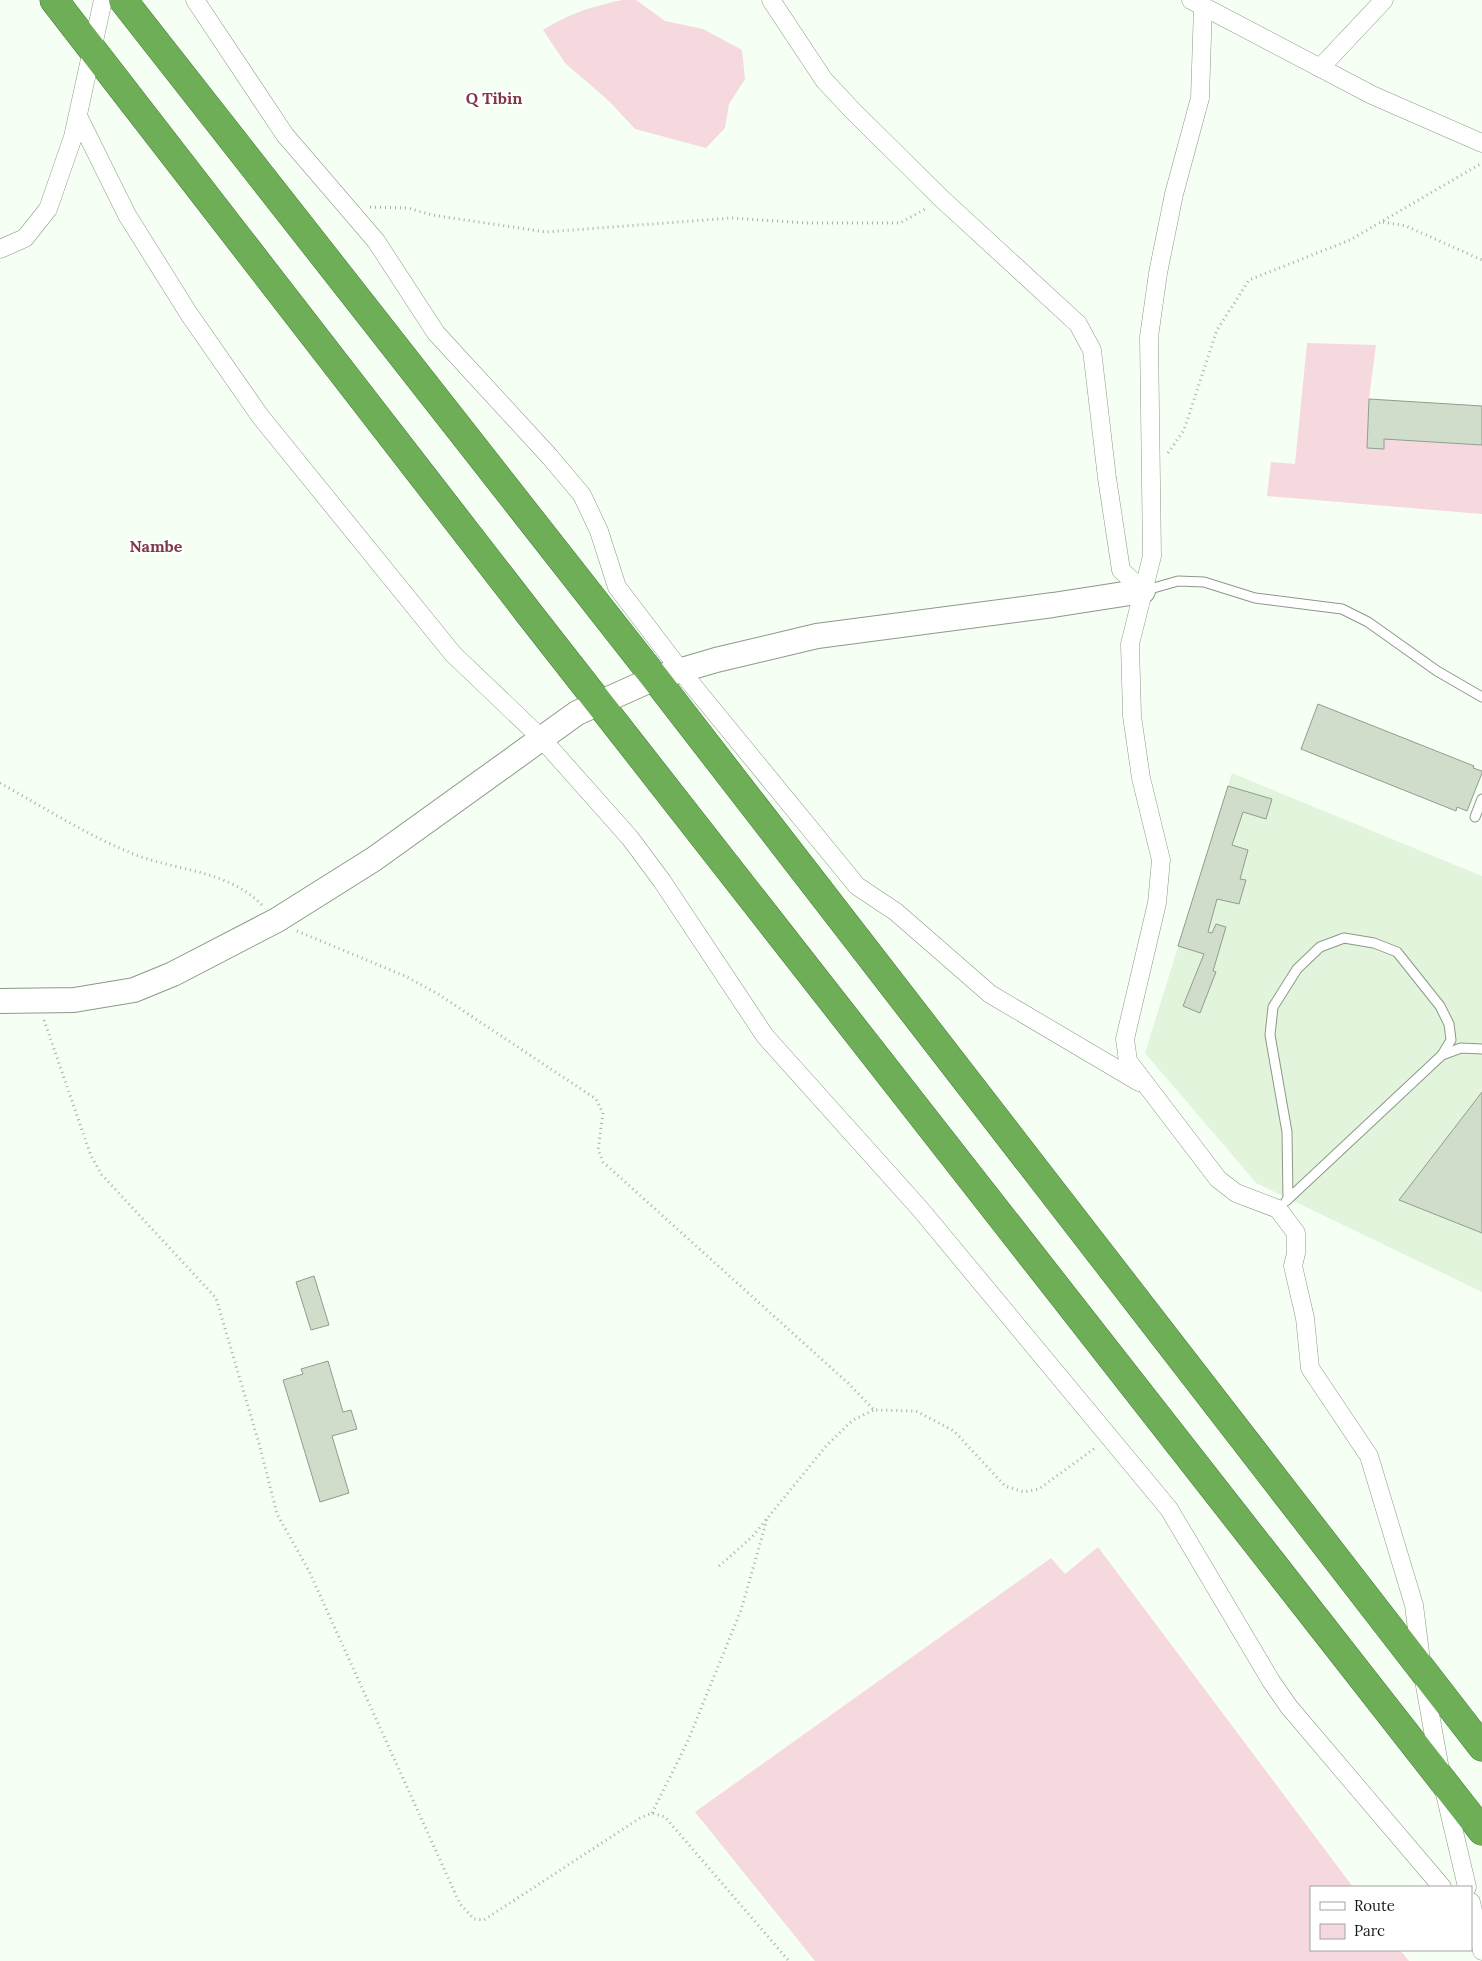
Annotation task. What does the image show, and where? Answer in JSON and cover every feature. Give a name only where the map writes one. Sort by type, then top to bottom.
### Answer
[{"type":"highway","points":[[54,0],[599,702],[1482,1831]]},
{"type":"highway","points":[[123,0],[668,674],[1482,1747]]},
{"type":"street","points":[[0,249],[25,238],[48,209],[73,137],[103,0]]},
{"type":"street","points":[[195,0],[285,135],[376,241],[436,333],[582,495],[599,531],[617,587],[668,674],[857,886],[896,912],[990,994],[1148,1088]]},
{"type":"street","points":[[771,0],[824,80],[942,199],[1078,324],[1092,350],[1107,478],[1121,570],[1143,591]]},
{"type":"street","points":[[1320,68],[1384,0]]},
{"type":"street","points":[[1467,1886],[1442,1780],[1422,1669],[1414,1604],[1369,1456],[1310,1368],[1305,1318],[1293,1266],[1296,1253],[1296,1233],[1283,1204],[1236,1193],[1218,1179],[1128,1062],[1125,1039],[1157,903],[1161,860],[1142,778],[1132,716],[1130,644],[1152,556],[1149,337],[1158,273],[1174,194],[1200,98],[1197,3],[1372,96],[1482,143]]},
{"type":"street","points":[[78,116],[127,215],[189,314],[260,416],[453,654],[542,739],[630,838],[662,881],[765,1036],[921,1210],[1169,1510],[1271,1681],[1289,1707],[1441,1886]]},
{"type":"street","points":[[0,1001],[74,1000],[134,990],[174,974],[277,920],[374,859],[577,713],[668,674],[716,660],[817,636],[1053,605],[1143,591]]},
{"type":"street","points":[[1472,1907],[1482,1952]]},
{"type":"street","points":[[1472,1935],[1482,1952]]},
{"type":"lane","points":[[1143,591],[1178,581],[1204,582],[1255,598],[1342,609],[1368,622],[1437,671],[1478,691],[1482,698]]},
{"type":"lane","points":[[1475,818],[1482,799]]},
{"type":"lane","points":[[1344,938],[1374,943],[1396,952],[1440,1006],[1449,1024],[1451,1040],[1442,1055],[1283,1204],[1286,1132],[1270,1035],[1273,1007],[1297,969],[1320,947],[1344,938]]},
{"type":"lane","points":[[1442,1055],[1461,1048],[1482,1049]]},
{"type":"path","points":[[1151,479],[1184,430],[1216,330],[1249,280],[1350,240],[1482,163]]},
{"type":"path","points":[[334,193],[370,207],[408,208],[432,215],[546,232],[732,218],[805,223],[900,223],[942,199]]},
{"type":"path","points":[[1382,222],[1406,226],[1482,260]]},
{"type":"path","points":[[0,783],[52,815],[136,855],[234,883],[252,894],[277,920],[288,928],[405,976],[438,994],[596,1099],[604,1113],[598,1150],[603,1162],[848,1383],[874,1410]]},
{"type":"path","points":[[37,1000],[91,1156],[102,1175],[216,1298],[260,1447],[277,1514],[309,1571],[460,1904],[474,1919],[484,1920],[640,1818],[652,1813],[665,1817],[789,1961]]},
{"type":"path","points":[[719,1566],[752,1537],[827,1445],[853,1420],[874,1410],[916,1411],[954,1431],[1005,1486],[1024,1492],[1039,1489],[1109,1438]]},
{"type":"path","points":[[652,1813],[687,1743],[741,1610],[768,1516]]},
{"type":"shaded area","points":[[1232,773],[1482,876],[1482,1292],[1256,1183],[1145,1053]]},
{"type":"green space","points":[[622,0],[636,0],[665,21],[703,29],[742,50],[745,79],[729,104],[725,128],[706,148],[635,129],[609,101],[565,63],[543,30],[581,11]]},
{"type":"green space","points":[[1307,343],[1376,345],[1369,399],[1367,448],[1384,449],[1384,439],[1482,445],[1482,514],[1267,496],[1271,462],[1295,464]]},
{"type":"green space","points":[[1098,1547],[1352,1886],[1310,1886],[1310,1951],[1401,1951],[1409,1961],[815,1961],[695,1812],[1051,1558],[1065,1574]]},
{"type":"building","points":[[1369,399],[1482,406],[1482,445],[1384,439],[1384,449],[1367,448]]},
{"type":"building","points":[[1318,704],[1474,766],[1473,768],[1482,771],[1467,811],[1457,807],[1456,811],[1301,749]]},
{"type":"building","points":[[1228,786],[1272,799],[1266,819],[1243,812],[1232,845],[1248,850],[1240,879],[1246,880],[1239,904],[1217,899],[1208,932],[1212,933],[1216,924],[1226,927],[1213,971],[1216,972],[1200,1013],[1183,1006],[1204,954],[1178,946]]},
{"type":"building","points":[[1482,1092],[1482,1233],[1399,1200]]},
{"type":"building","points":[[314,1276],[329,1325],[311,1330],[296,1282]]},
{"type":"building","points":[[328,1361],[343,1412],[351,1410],[357,1429],[332,1436],[349,1493],[320,1502],[283,1380],[303,1374],[301,1369]]},
{"type":"district","name":"Q Tibin","points":[[494,98]]},
{"type":"district","name":"Nambe","points":[[156,546]]}]
